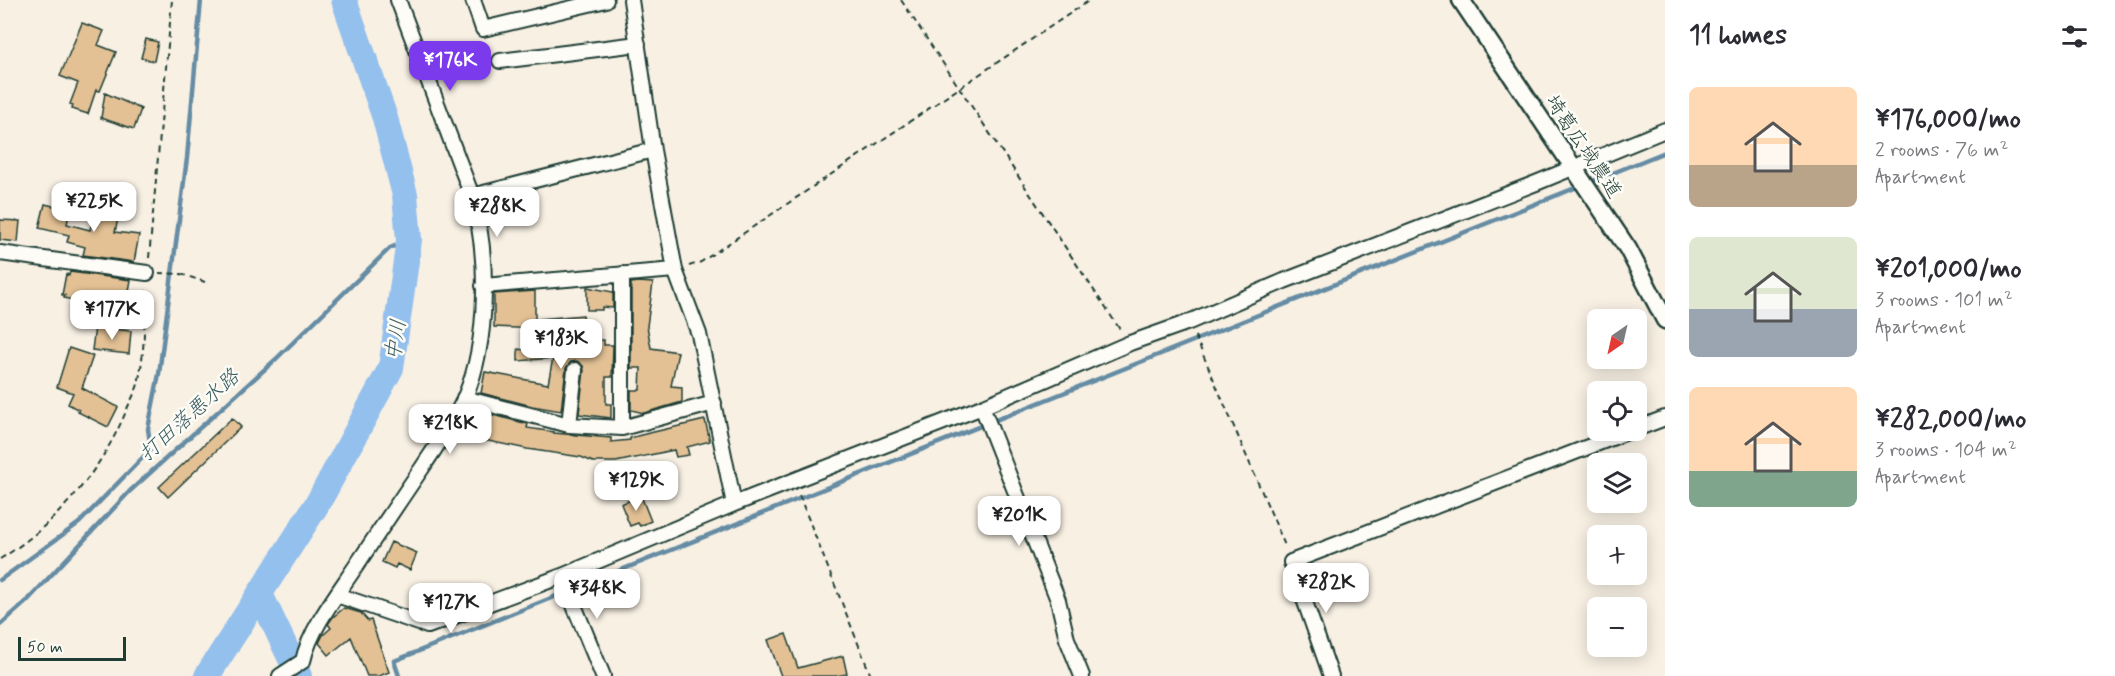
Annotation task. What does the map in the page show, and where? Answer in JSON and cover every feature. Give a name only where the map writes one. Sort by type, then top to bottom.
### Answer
[{"type":"street","points":[[280,676],[303,661],[306,647],[337,595],[441,440],[464,399],[476,366],[483,286],[480,224],[472,196],[398,0]]},
{"type":"street","points":[[473,0],[483,29],[606,0]]},
{"type":"street","points":[[631,0],[653,150],[675,270],[699,334],[734,504]]},
{"type":"street","name":"埼葛広域農道","points":[[1461,0],[1628,249],[1665,320]]},
{"type":"street","points":[[500,61],[638,44]]},
{"type":"street","points":[[337,595],[428,626],[562,576],[734,504],[982,407],[1130,343],[1189,322],[1295,277],[1665,130]]},
{"type":"street","points":[[472,196],[653,150]]},
{"type":"street","points":[[0,253],[147,273]]},
{"type":"street","points":[[483,286],[675,270]]},
{"type":"street","points":[[622,274],[622,428]]},
{"type":"street","points":[[569,425],[575,370]]},
{"type":"street","points":[[464,399],[569,425],[622,428],[714,403]]},
{"type":"street","points":[[982,407],[1058,600],[1067,639],[1082,676]]},
{"type":"street","points":[[1647,425],[1665,418]]},
{"type":"street","points":[[1331,676],[1292,562],[1604,441]]},
{"type":"street","points":[[562,576],[603,676]]},
{"type":"path","points":[[0,560],[21,546],[49,522],[74,495],[116,437],[139,381],[172,0]]},
{"type":"path","points":[[901,0],[1130,343]]},
{"type":"path","points":[[675,270],[701,262],[1090,0]]},
{"type":"path","points":[[147,273],[181,274],[205,282]]},
{"type":"path","points":[[1189,322],[1292,562]]},
{"type":"path","points":[[793,481],[871,676]]},
{"type":"building","points":[[82,23],[104,31],[98,45],[116,52],[100,91],[96,90],[88,114],[72,109],[73,105],[70,104],[78,83],[60,76]]},
{"type":"building","points":[[146,39],[158,42],[154,61],[141,58]]},
{"type":"building","points":[[105,93],[141,109],[134,129],[101,118]]},
{"type":"building","points":[[45,204],[70,210],[67,224],[90,230],[96,204],[120,210],[115,232],[139,235],[134,262],[83,255],[85,247],[67,242],[69,235],[39,228]]},
{"type":"building","points":[[0,220],[20,221],[18,242],[0,240]]},
{"type":"building","points":[[70,272],[131,280],[129,291],[135,292],[133,305],[107,300],[101,326],[83,322],[84,317],[78,315],[81,302],[64,298],[65,295],[62,295],[66,274],[69,275]]},
{"type":"building","points":[[631,283],[653,283],[647,326],[651,348],[678,352],[671,386],[682,387],[682,402],[644,413],[631,410],[631,390],[640,390],[641,368],[631,368]]},
{"type":"building","points":[[587,287],[613,292],[613,308],[602,307],[602,310],[587,310]]},
{"type":"building","points":[[535,291],[535,329],[494,327],[494,294]]},
{"type":"building","points":[[583,315],[586,340],[604,340],[604,345],[613,345],[612,377],[606,377],[606,404],[611,404],[611,418],[579,414],[584,370],[577,361],[571,362],[566,368],[561,411],[481,393],[485,372],[548,384],[553,358],[518,361],[518,349],[542,352],[540,319]]},
{"type":"building","points":[[95,327],[131,331],[129,354],[92,350]]},
{"type":"building","points":[[69,348],[93,356],[82,388],[118,407],[108,427],[78,412],[79,410],[68,404],[73,393],[57,387]]},
{"type":"building","points":[[469,409],[528,424],[527,428],[611,438],[611,442],[630,440],[630,438],[641,435],[705,420],[710,441],[687,447],[689,455],[676,457],[674,450],[616,462],[593,462],[581,457],[527,449],[455,434]]},
{"type":"building","points":[[232,418],[241,427],[168,497],[159,487]]},
{"type":"building","points":[[641,496],[651,521],[640,526],[638,523],[630,526],[621,504]]},
{"type":"building","points":[[391,542],[417,553],[410,570],[397,564],[395,568],[382,562]]},
{"type":"building","points":[[344,608],[361,613],[368,621],[371,620],[389,672],[379,676],[367,676],[351,637],[329,655],[319,643],[323,635],[331,628],[328,624],[333,617]]},
{"type":"building","points":[[786,634],[798,668],[843,656],[847,674],[781,676],[768,640]]},
{"type":"waterway","points":[[0,580],[79,523],[151,449],[148,429],[159,374],[187,158],[201,0]]},
{"type":"waterway","name":"中川","points":[[207,676],[319,501],[391,368],[409,240],[405,195],[385,118],[344,0]]},
{"type":"waterway","points":[[1588,183],[1665,152]]},
{"type":"waterway","points":[[399,676],[394,661],[1580,186]]},
{"type":"waterway","name":"打田落悪水路","points":[[0,625],[27,601],[130,491],[275,360],[390,248],[409,240]]},
{"type":"waterway","points":[[260,594],[299,676]]}]
